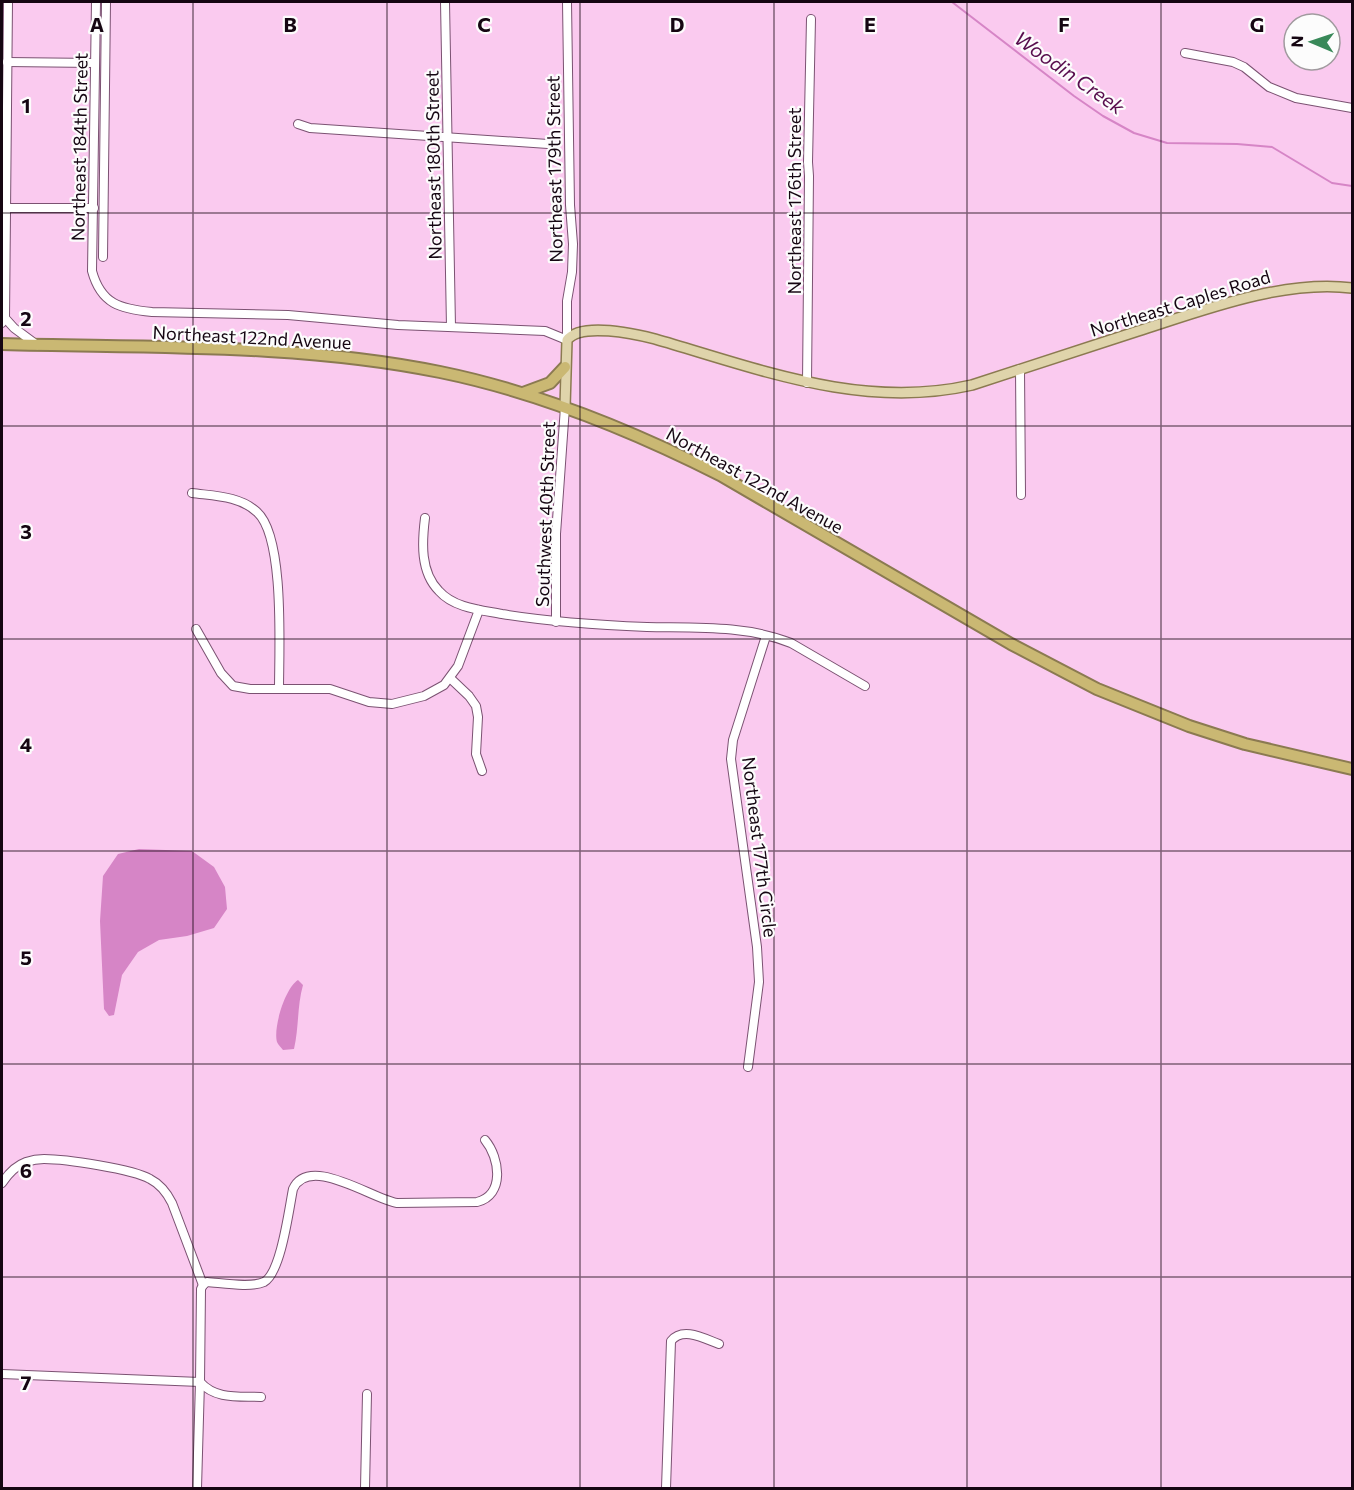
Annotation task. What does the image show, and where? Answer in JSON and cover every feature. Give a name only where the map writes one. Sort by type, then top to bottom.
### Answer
[{"type":"highway","name":"Northeast 122nd Avenue","points":[[2,344],[231,350],[325,356],[438,372],[522,393],[564,407],[672,451],[720,475],[1011,644],[1097,689],[1189,726],[1281,754],[1353,769]]},
{"type":"highway","points":[[522,393],[550,383],[565,368]]},
{"type":"main road","name":"Northeast Caples Road","points":[[1020,369],[1191,315],[1283,290],[1321,285],[1353,288]]},
{"type":"main road","points":[[567,340],[573,334],[582,331],[635,334],[807,383],[895,392],[936,392],[1020,369]]},
{"type":"main road","name":"Northeast 179th Street","points":[[564,407],[567,340]]},
{"type":"street","points":[[8,2],[3,320],[37,345]]},
{"type":"street","name":"Northeast 184th Street","points":[[96,2],[92,271],[100,290]]},
{"type":"street","name":"Northeast 184th Street","points":[[103,257],[106,2]]},
{"type":"street","name":"Northeast 180th Street","points":[[445,2],[451,327]]},
{"type":"street","name":"Northeast 179th Street","points":[[567,2],[570,205],[573,244],[572,272],[567,302],[567,340]]},
{"type":"street","name":"Northeast 176th Street","points":[[807,383],[811,19]]},
{"type":"street","points":[[1185,53],[1233,62],[1244,67],[1269,87],[1296,98],[1353,108]]},
{"type":"street","points":[[7,62],[95,63]]},
{"type":"street","points":[[298,124],[310,128],[548,144]]},
{"type":"street","points":[[6,208],[104,208]]},
{"type":"street","name":"Northeast 122nd Avenue","points":[[100,290],[108,299],[129,310],[288,315],[398,325],[545,331],[567,340]]},
{"type":"street","points":[[1020,369],[1020,495]]},
{"type":"street","name":"Southwest 40th Street","points":[[556,622],[556,534],[564,407]]},
{"type":"street","points":[[192,493],[241,501],[265,520],[273,543],[275,560],[279,620],[279,689]]},
{"type":"street","points":[[425,518],[424,558],[432,582],[450,600],[479,610],[556,622],[726,630],[766,636],[791,643],[865,686]]},
{"type":"street","points":[[196,630],[221,673],[233,686],[250,689],[330,689],[369,702],[392,704],[434,692],[450,678],[458,666],[479,610]]},
{"type":"street","name":"Northeast 177th Circle","points":[[748,1067],[759,982],[755,931],[731,759],[733,740],[766,636]]},
{"type":"street","points":[[450,678],[476,706],[478,717],[476,754],[482,771]]},
{"type":"street","points":[[202,1285],[207,1282],[258,1284],[269,1278],[277,1262],[293,1189],[299,1180],[307,1176],[317,1176],[344,1183],[397,1203],[477,1202],[486,1199],[495,1188],[496,1165],[492,1148],[485,1140]]},
{"type":"street","points":[[2,1183],[10,1172],[21,1164],[41,1158],[98,1166],[149,1178],[165,1192],[172,1203],[202,1285],[197,1488]]},
{"type":"street","points":[[666,1488],[671,1341],[675,1336],[688,1333],[719,1344]]},
{"type":"street","points":[[2,1374],[200,1382],[206,1389],[219,1396],[261,1397]]},
{"type":"street","points":[[365,1488],[367,1394]]},
{"type":"shaded area","points":[[139,849],[192,851],[214,867],[225,887],[227,909],[214,928],[187,936],[159,940],[138,952],[122,975],[114,1015],[109,1016],[104,1009],[100,921],[103,876],[118,854]]},
{"type":"shaded area","points":[[298,980],[303,985],[294,1049],[283,1050],[276,1036],[278,1018],[289,991]]},
{"type":"waterway","name":"Woodin Creek","points":[[952,2],[1074,96],[1103,116],[1134,133],[1167,143],[1272,147],[1332,183],[1352,186]]}]
